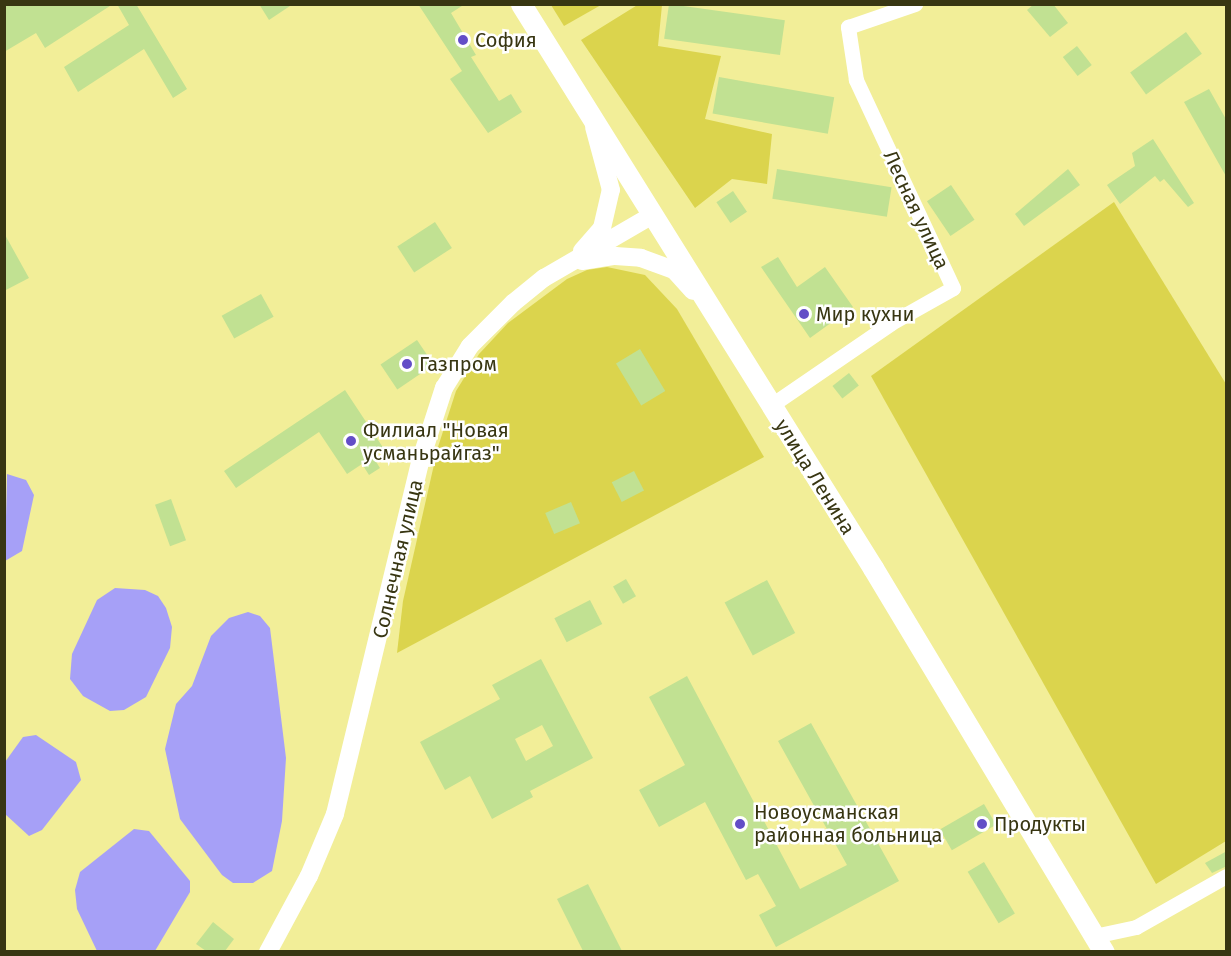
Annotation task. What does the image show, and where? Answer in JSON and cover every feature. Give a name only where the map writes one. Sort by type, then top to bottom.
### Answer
[{"type":"main road","name":"улица Ленина","points":[[522,4],[651,216],[873,568],[1099,944]]},
{"type":"street","name":"Лесная улица","points":[[770,406],[891,323],[953,288],[856,80],[848,27],[915,4]]},
{"type":"street","points":[[571,262],[602,228],[611,190],[592,120]]},
{"type":"street","name":"Солнечная улица","points":[[268,951],[309,876],[335,814],[421,459],[444,388],[470,346],[493,322],[544,278],[651,216]]},
{"type":"street","points":[[571,262],[615,256],[641,258],[674,270],[710,310]]},
{"type":"street","points":[[1099,944],[1136,927],[1227,876]]},
{"type":"shaded area","points":[[639,4],[662,5],[658,46],[721,56],[705,119],[772,134],[767,184],[732,179],[695,208],[581,40]]},
{"type":"shaded area","points":[[551,5],[601,5],[564,26]]},
{"type":"shaded area","points":[[1114,202],[1226,384],[1226,841],[1156,884],[871,376]]},
{"type":"shaded area","points":[[607,267],[645,275],[677,309],[764,457],[397,653],[403,601],[438,447],[456,391],[479,354],[508,323],[567,279],[587,270]]},
{"type":"shaded area","points":[[7,474],[26,480],[34,495],[22,551],[5,561]]},
{"type":"shaded area","points":[[115,588],[145,590],[158,596],[166,608],[172,627],[170,648],[146,697],[124,710],[110,711],[83,696],[70,679],[72,654],[97,600]]},
{"type":"shaded area","points":[[248,612],[260,616],[270,628],[286,758],[282,821],[272,871],[253,883],[233,883],[222,875],[180,819],[165,749],[176,704],[192,686],[211,636],[229,618]]},
{"type":"shaded area","points":[[36,735],[76,762],[81,780],[42,830],[29,836],[5,814],[5,762],[23,737]]},
{"type":"shaded area","points":[[134,829],[149,831],[190,881],[190,892],[155,951],[97,951],[77,909],[75,890],[80,872]]},
{"type":"building","points":[[4,4],[113,4],[45,48],[36,33],[4,52]]},
{"type":"building","points":[[117,4],[136,4],[187,89],[173,98],[144,49],[78,92],[64,67],[129,25]]},
{"type":"building","points":[[259,4],[293,4],[269,20]]},
{"type":"building","points":[[418,4],[465,4],[451,13],[476,55],[471,57],[499,101],[511,94],[522,112],[488,133],[450,79],[462,71]]},
{"type":"building","points":[[669,4],[785,20],[780,55],[664,39]]},
{"type":"building","points":[[1034,4],[1053,4],[1068,23],[1050,37],[1027,10]]},
{"type":"building","points":[[1186,32],[1202,54],[1146,94],[1130,73]]},
{"type":"building","points":[[1077,46],[1092,65],[1078,76],[1063,57]]},
{"type":"building","points":[[719,77],[834,97],[828,134],[713,113]]},
{"type":"building","points":[[1209,89],[1227,121],[1227,178],[1184,102]]},
{"type":"building","points":[[1153,139],[1194,203],[1188,207],[1164,179],[1160,182],[1155,176],[1120,204],[1107,185],[1135,166],[1132,153]]},
{"type":"building","points":[[777,169],[892,187],[887,217],[772,199]]},
{"type":"building","points":[[1068,169],[1080,185],[1024,226],[1015,214]]},
{"type":"building","points":[[951,185],[974,220],[950,236],[927,201]]},
{"type":"building","points":[[733,191],[747,212],[730,223],[716,202]]},
{"type":"building","points":[[435,222],[452,248],[414,273],[397,247]]},
{"type":"building","points":[[4,233],[29,278],[4,291]]},
{"type":"building","points":[[778,257],[797,287],[825,267],[853,307],[810,338],[761,267]]},
{"type":"building","points":[[261,294],[274,317],[234,339],[222,316]]},
{"type":"building","name":"Газпром","points":[[417,340],[434,365],[397,389],[381,365]]},
{"type":"building","points":[[640,349],[665,391],[641,405],[616,363]]},
{"type":"building","points":[[849,373],[859,386],[842,399],[832,386]]},
{"type":"building","name":"Филиал \"Новая усманьрайгаз\"","points":[[345,390],[384,449],[373,457],[380,468],[369,475],[362,464],[347,474],[319,432],[236,488],[224,471]]},
{"type":"building","points":[[634,471],[644,491],[622,502],[612,482]]},
{"type":"building","points":[[171,499],[186,540],[170,546],[155,505]]},
{"type":"building","points":[[571,502],[580,523],[554,534],[545,513]]},
{"type":"building","points":[[626,579],[636,596],[623,604],[613,586]]},
{"type":"building","points":[[767,580],[795,633],[753,656],[725,603]]},
{"type":"building","points":[[590,600],[602,624],[567,642],[554,618]]},
{"type":"building","points":[[541,659],[593,758],[530,791],[533,797],[492,819],[470,776],[445,790],[420,742],[500,699],[492,685]],"holes":[[[542,725],[553,746],[526,761],[515,739]]]},
{"type":"building","points":[[687,676],[800,889],[847,865],[778,741],[811,723],[899,881],[776,947],[759,915],[776,906],[758,874],[746,880],[705,802],[659,827],[639,790],[685,765],[649,697]]},
{"type":"building","points":[[984,804],[996,825],[952,850],[940,830]]},
{"type":"building","points":[[1227,851],[1227,866],[1212,873],[1205,863]]},
{"type":"building","points":[[984,862],[1015,913],[999,923],[968,872]]},
{"type":"building","points":[[588,884],[622,951],[583,951],[557,899]]},
{"type":"building","points":[[213,922],[234,939],[225,951],[206,951],[196,944]]},
{"type":"place","name":"София","points":[[463,40]]},
{"type":"place","name":"Мир кухни","points":[[804,314]]},
{"type":"place","name":"Газпром","points":[[407,364]]},
{"type":"place","name":"Филиал \"Новая усманьрайгаз\"","points":[[351,441]]},
{"type":"place","name":"Новоусманская районная больница","points":[[740,824]]},
{"type":"place","name":"Продукты","points":[[982,824]]}]
